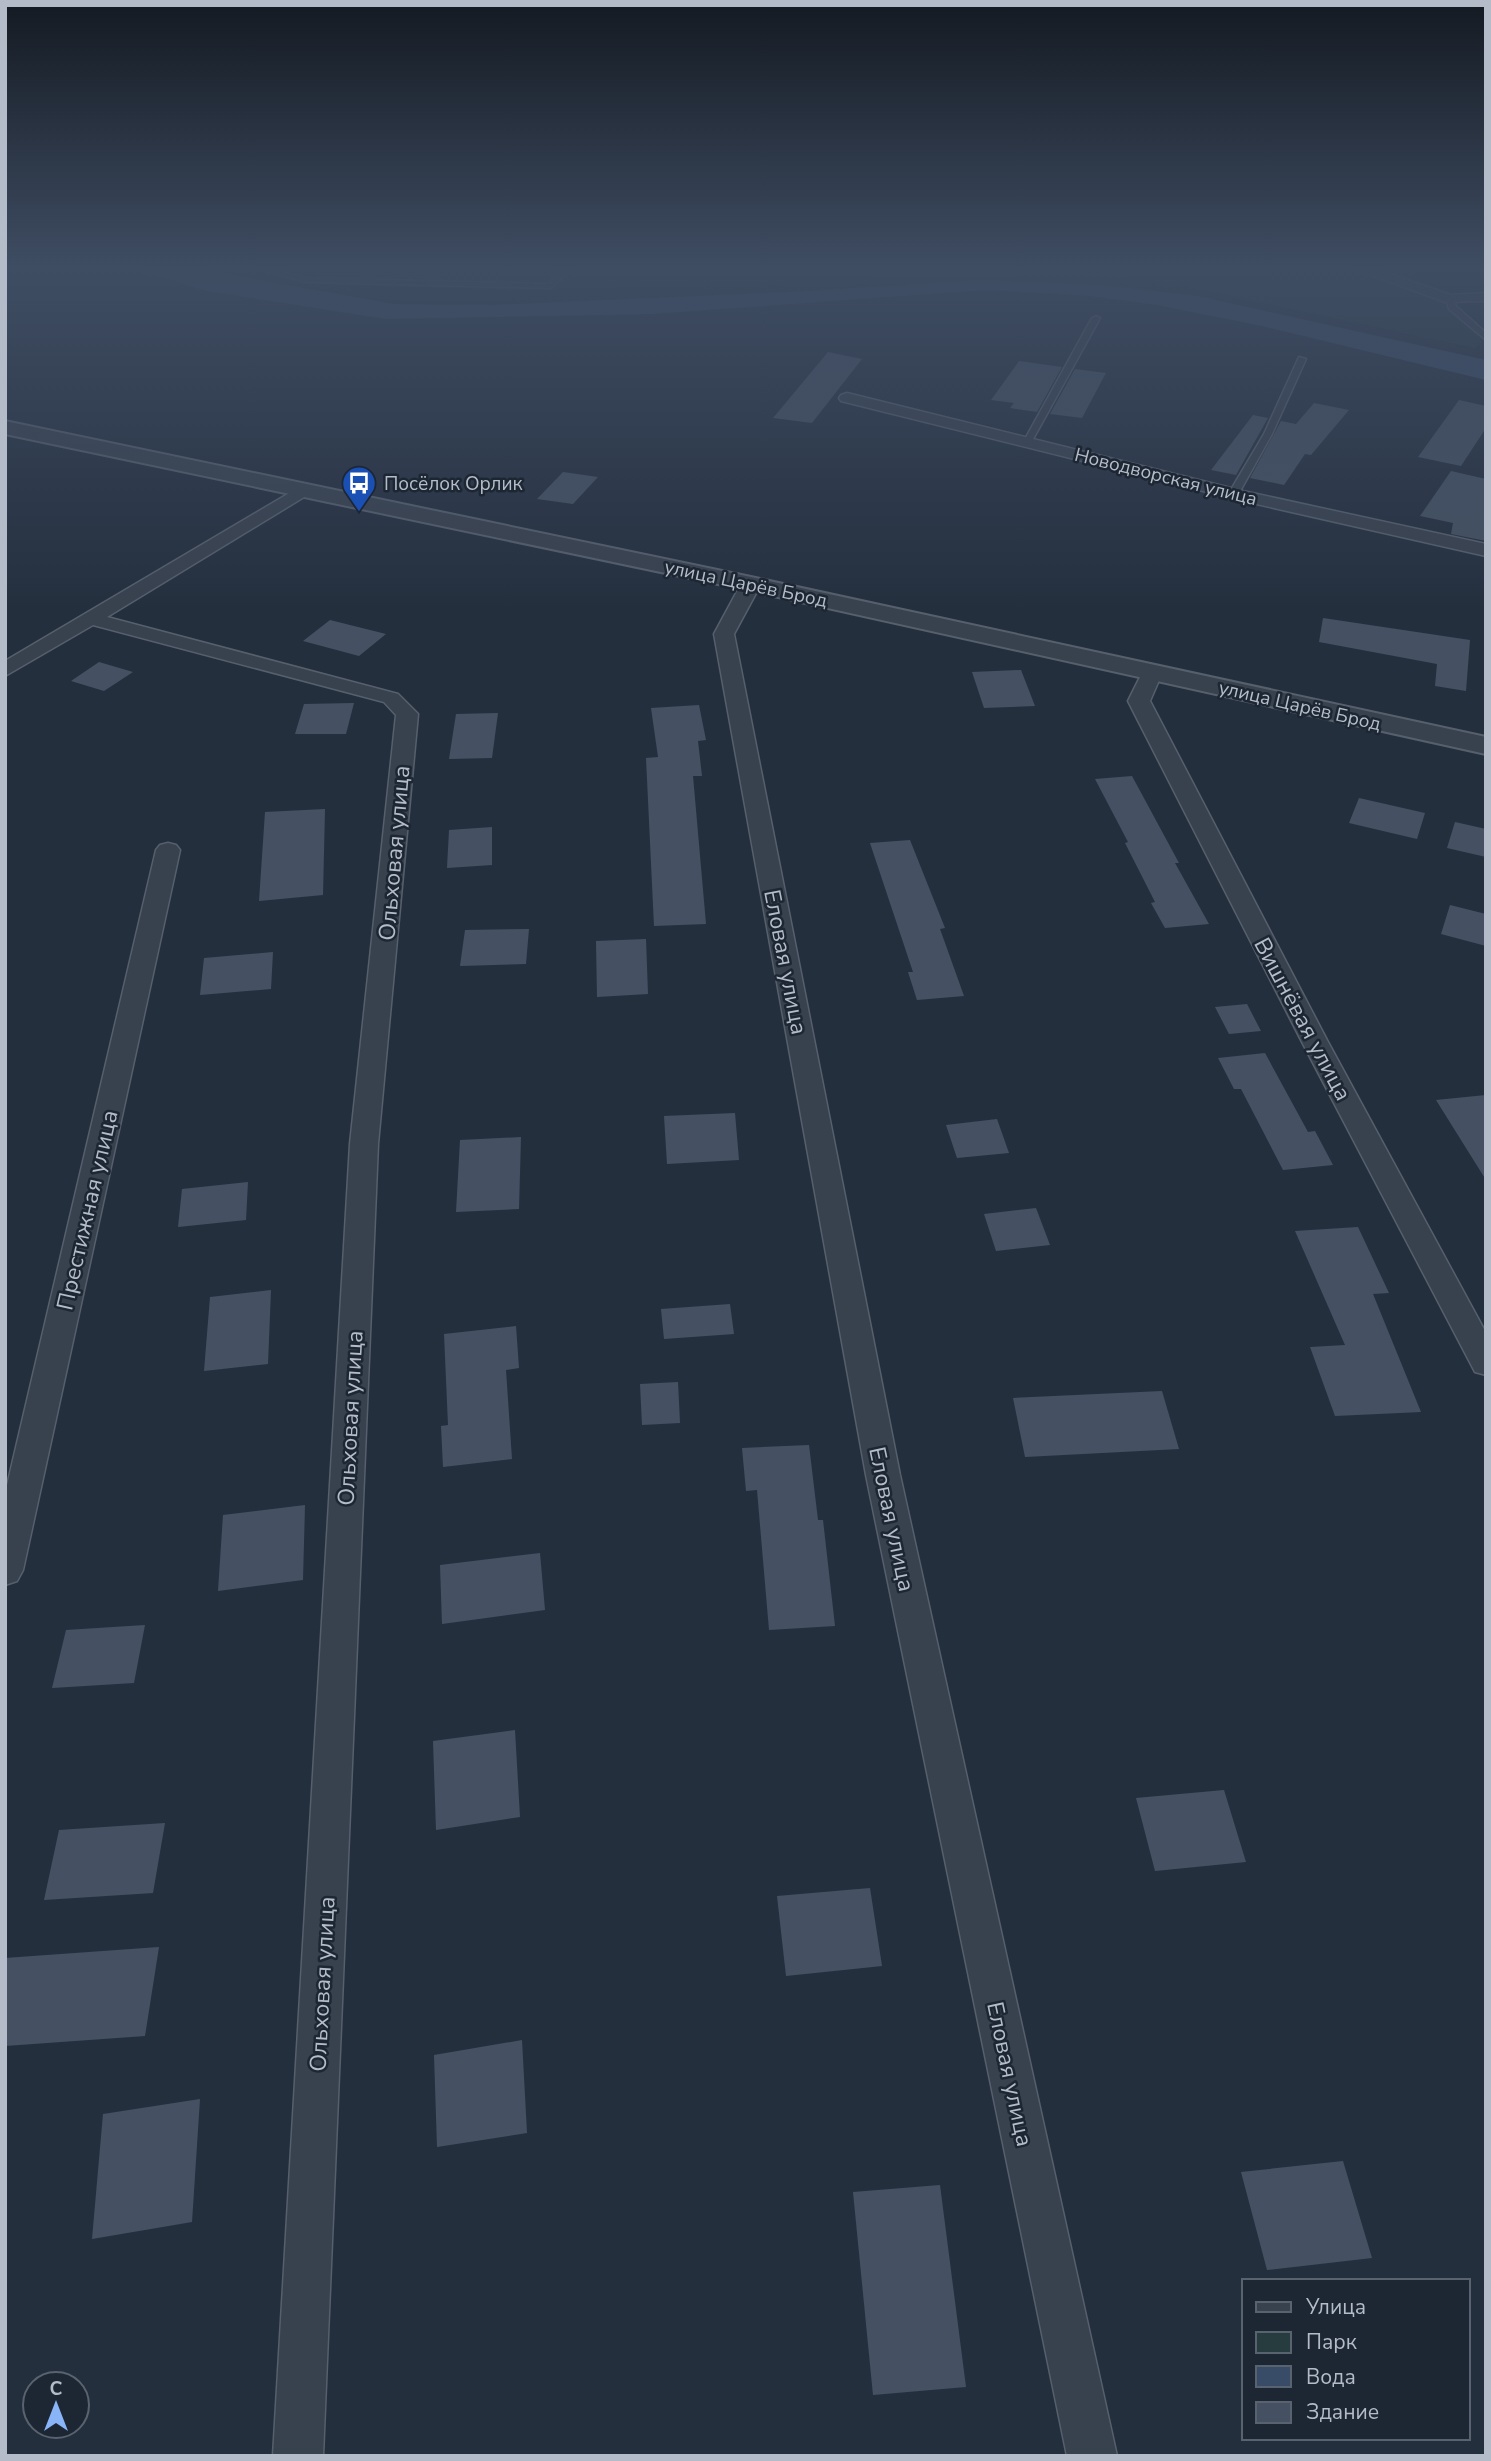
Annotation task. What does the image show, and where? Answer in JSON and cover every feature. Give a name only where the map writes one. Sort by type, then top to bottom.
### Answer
[{"type":"street","name":"Новодворская улица","points":[[847,398],[1028,440],[1234,494],[1486,550]]},
{"type":"street","name":"улица Царёв Брод","points":[[5,427],[751,584],[1486,746]]},
{"type":"street","points":[[5,670],[303,490]]},
{"type":"street","name":"Еловая улица","points":[[751,584],[724,634],[883,1475],[1092,2456]]},
{"type":"street","name":"Ольховая улица","points":[[91,620],[391,698],[407,714],[364,1144],[298,2456]]},
{"type":"street","name":"Вишнёвая улица","points":[[1153,671],[1139,701],[1315,1042],[1486,1363]]},
{"type":"street","name":"Престижная улица","points":[[5,1570],[169,850]]},
{"type":"lane","points":[[1028,440],[1061,381]]},
{"type":"lane","points":[[1234,494],[1268,434],[1291,381]]},
{"type":"building","points":[[804,381],[845,381],[812,423],[773,418]]},
{"type":"building","points":[[1005,381],[1054,381],[1037,412],[1010,408],[1014,403],[991,400]]},
{"type":"building","points":[[1068,381],[1102,381],[1082,418],[1050,414]]},
{"type":"building","points":[[1459,400],[1486,406],[1486,428],[1461,466],[1418,457]]},
{"type":"building","points":[[1314,403],[1349,410],[1311,455],[1305,454],[1284,485],[1250,478],[1281,421],[1296,424]]},
{"type":"building","points":[[1253,415],[1268,418],[1236,475],[1211,470]]},
{"type":"building","points":[[1451,471],[1486,479],[1486,541],[1451,534],[1453,523],[1420,516]]},
{"type":"building","points":[[563,472],[598,477],[573,504],[537,499]]},
{"type":"building","points":[[1323,618],[1470,640],[1466,691],[1435,686],[1437,664],[1319,642]]},
{"type":"building","points":[[330,620],[386,634],[359,656],[303,641]]},
{"type":"building","points":[[99,662],[133,672],[104,691],[71,681]]},
{"type":"building","points":[[1021,670],[1035,706],[984,708],[972,672]]},
{"type":"building","points":[[354,703],[346,734],[295,734],[304,704]]},
{"type":"building","points":[[699,705],[706,740],[698,741],[702,776],[693,776],[706,924],[654,926],[646,758],[658,757],[651,708]]},
{"type":"building","points":[[498,713],[492,758],[449,759],[456,714]]},
{"type":"building","points":[[1132,776],[1209,924],[1165,928],[1151,903],[1155,902],[1125,843],[1128,842],[1095,779]]},
{"type":"building","points":[[1359,798],[1425,813],[1417,839],[1349,823]]},
{"type":"building","points":[[325,809],[323,895],[259,901],[265,812]]},
{"type":"building","points":[[1455,822],[1486,829],[1486,857],[1447,848]]},
{"type":"building","points":[[492,827],[492,865],[447,868],[449,830]]},
{"type":"building","points":[[910,840],[945,928],[940,929],[964,996],[917,1000],[908,972],[913,972],[870,843]]},
{"type":"building","points":[[1450,905],[1486,914],[1486,946],[1441,934]]},
{"type":"building","points":[[529,929],[526,964],[460,966],[465,930]]},
{"type":"building","points":[[646,939],[648,994],[597,997],[596,941]]},
{"type":"building","points":[[273,952],[271,989],[200,995],[204,958]]},
{"type":"building","points":[[1247,1004],[1261,1031],[1229,1034],[1215,1007]]},
{"type":"building","points":[[1265,1053],[1308,1132],[1315,1131],[1333,1165],[1283,1170],[1241,1089],[1234,1089],[1218,1058]]},
{"type":"building","points":[[1486,1095],[1486,1180],[1436,1100]]},
{"type":"building","points":[[735,1113],[739,1160],[667,1164],[664,1116]]},
{"type":"building","points":[[997,1119],[1009,1153],[957,1158],[946,1125]]},
{"type":"building","points":[[521,1137],[519,1209],[456,1212],[460,1140]]},
{"type":"building","points":[[248,1182],[246,1220],[178,1227],[182,1189]]},
{"type":"building","points":[[1036,1208],[1050,1245],[996,1251],[984,1214]]},
{"type":"building","points":[[1358,1227],[1389,1293],[1373,1294],[1421,1412],[1335,1416],[1310,1347],[1345,1345],[1295,1231]]},
{"type":"building","points":[[271,1290],[268,1364],[204,1371],[210,1297]]},
{"type":"building","points":[[730,1304],[734,1334],[664,1339],[661,1309]]},
{"type":"building","points":[[516,1326],[519,1368],[506,1370],[512,1459],[443,1467],[441,1426],[448,1425],[444,1334]]},
{"type":"building","points":[[678,1382],[680,1423],[642,1425],[640,1384]]},
{"type":"building","points":[[1162,1391],[1179,1449],[1025,1457],[1013,1398]]},
{"type":"building","points":[[809,1445],[818,1520],[823,1520],[835,1626],[769,1630],[757,1490],[746,1491],[742,1448]]},
{"type":"building","points":[[305,1505],[303,1580],[218,1591],[223,1515]]},
{"type":"building","points":[[540,1553],[545,1610],[442,1624],[440,1565]]},
{"type":"building","points":[[145,1625],[134,1683],[52,1688],[66,1630]]},
{"type":"building","points":[[515,1730],[520,1817],[436,1830],[433,1741]]},
{"type":"building","points":[[1224,1790],[1246,1862],[1155,1871],[1136,1798]]},
{"type":"building","points":[[165,1823],[153,1893],[44,1900],[59,1830]]},
{"type":"building","points":[[870,1888],[882,1966],[786,1976],[777,1896]]},
{"type":"building","points":[[159,1947],[145,2036],[5,2046],[5,1958]]},
{"type":"building","points":[[522,2040],[527,2133],[437,2147],[434,2055]]},
{"type":"building","points":[[200,2099],[192,2222],[92,2239],[103,2114]]},
{"type":"building","points":[[1343,2161],[1372,2258],[1267,2270],[1241,2172]]},
{"type":"building","points":[[940,2185],[966,2387],[873,2395],[853,2192]]},
{"type":"place","name":"Посёлок Орлик","points":[[359,513]]}]
